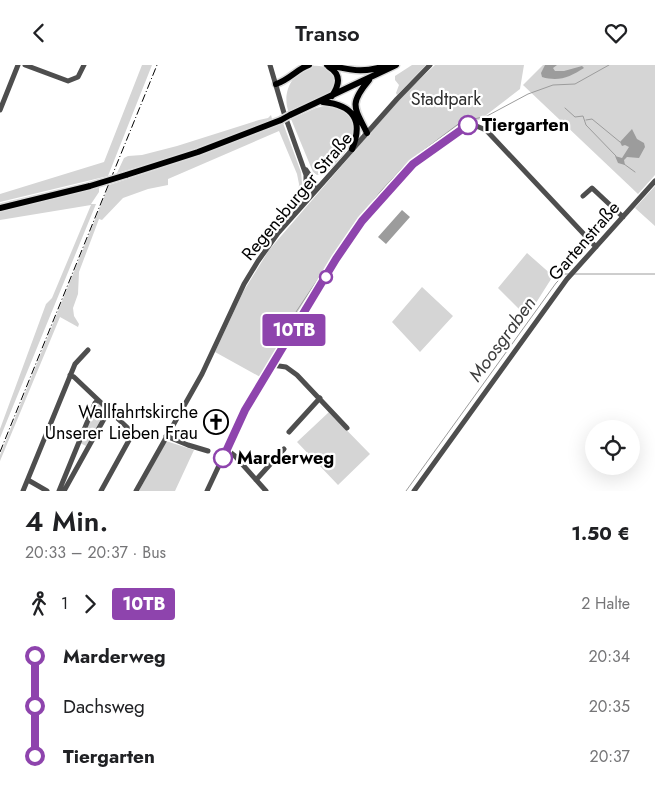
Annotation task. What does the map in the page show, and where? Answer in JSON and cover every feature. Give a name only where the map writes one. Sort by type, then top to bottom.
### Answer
[{"type":"main road","points":[[276,84],[283,82],[300,69],[310,65]]},
{"type":"main road","points":[[326,65],[357,71],[371,70],[388,65]]},
{"type":"main road","points":[[326,65],[334,70],[338,78],[337,87],[332,97]]},
{"type":"main road","points":[[0,208],[90,186],[198,152],[321,102],[396,65]]},
{"type":"main road","points":[[367,133],[357,115],[356,107],[360,91],[370,79]]},
{"type":"main road","points":[[321,102],[340,105],[349,110],[356,121],[358,129],[352,149]]},
{"type":"main road","points":[[358,129],[367,133]]},
{"type":"street","points":[[0,110],[18,65]]},
{"type":"street","points":[[25,65],[68,81],[78,77],[84,65]]},
{"type":"street","points":[[270,65],[284,113],[304,166],[318,188]]},
{"type":"street","name":"Regensburger Straße","points":[[136,491],[202,374],[254,268],[272,241],[352,149],[430,65]]},
{"type":"street","points":[[207,491],[245,410],[336,259],[368,213],[421,158],[443,145],[464,128],[470,125],[478,125],[486,130],[596,247]]},
{"type":"street","points":[[298,211],[304,197],[306,183],[304,166]]},
{"type":"street","name":"Gartenstraße","points":[[414,491],[569,276],[655,181]]},
{"type":"street","points":[[306,183],[318,188]]},
{"type":"street","points":[[583,196],[592,188],[624,217]]},
{"type":"street","points":[[23,491],[75,364],[88,350]]},
{"type":"street","points":[[272,365],[289,369],[348,428]]},
{"type":"street","points":[[70,375],[133,433],[101,491]]},
{"type":"street","points":[[289,433],[320,398]]},
{"type":"street","points":[[59,491],[95,403],[98,400]]},
{"type":"street","points":[[64,491],[109,411]]},
{"type":"street","points":[[166,436],[208,451]]},
{"type":"street","points":[[226,449],[235,456],[266,491]]},
{"type":"street","points":[[256,480],[284,449]]},
{"type":"street","points":[[28,480],[47,491]]},
{"type":"green space","points":[[142,65],[152,65],[108,176],[0,202],[0,194],[104,162]]},
{"type":"green space","points":[[412,65],[426,65],[397,95],[399,85],[395,80],[395,76]]},
{"type":"green space","name":"Stadtpark","points":[[435,65],[524,65],[520,89],[481,119],[461,127],[446,140],[415,160],[396,177],[335,258],[262,378],[215,352],[243,292],[269,250],[401,97]]},
{"type":"green space","points":[[543,65],[655,65],[655,175],[638,194],[523,85]]},
{"type":"green space","points":[[312,66],[327,68],[332,73],[336,79],[333,91],[289,113],[286,98],[290,84],[299,73]]},
{"type":"green space","points":[[328,105],[347,112],[352,118],[354,130],[351,143],[339,160],[327,172],[317,175],[313,172],[291,119]]},
{"type":"green space","points":[[271,115],[272,119],[215,142],[157,162],[117,173],[124,158],[128,156],[142,155],[177,146],[268,118]]},
{"type":"green space","points":[[283,123],[301,172],[301,193],[293,211],[251,264],[291,212],[298,199],[299,184],[297,174],[279,131],[168,179],[168,185],[148,189],[123,198],[102,220],[99,219],[79,272],[78,294],[73,308],[74,316],[79,324],[78,327],[60,317],[0,461],[0,455],[109,185],[164,167]]},
{"type":"green space","points":[[655,186],[655,226],[635,208]]},
{"type":"green space","points":[[99,187],[99,192],[91,204],[96,204],[0,438],[0,429],[46,304],[52,298],[91,205],[0,220],[0,212]]},
{"type":"green space","points":[[527,253],[553,276],[527,317],[498,288]]},
{"type":"green space","points":[[422,287],[453,316],[420,352],[392,322]]},
{"type":"green space","points":[[100,403],[106,410],[86,446],[80,443],[97,404]]},
{"type":"green space","points":[[329,412],[370,454],[338,485],[297,442]]},
{"type":"green space","points":[[166,441],[194,450],[175,491],[139,491]]},
{"type":"shaded area","points":[[545,65],[557,65],[553,68],[555,71],[564,71],[582,66],[584,68],[569,76],[554,79],[542,77],[541,73]]},
{"type":"shaded area","points":[[632,129],[637,139],[644,143],[645,147],[639,158],[627,157],[624,160],[625,165],[618,163],[615,156],[622,158],[629,147],[622,146],[620,142]]},
{"type":"shaded area","points":[[402,210],[410,217],[386,244],[378,237]]},
{"type":"waterway","points":[[290,321],[352,228],[381,191],[408,162],[461,122],[487,116],[528,94],[553,85],[575,84],[609,65]]},
{"type":"waterway","points":[[565,108],[575,117],[583,116],[586,125],[616,156]]},
{"type":"waterway","points":[[586,120],[592,119],[620,142]]},
{"type":"waterway","points":[[624,164],[635,172]]},
{"type":"waterway","name":"Moosgraben","points":[[406,491],[556,283],[565,274],[569,274]]},
{"type":"waterway","name":"Moosgraben","points":[[573,274],[655,274]]},
{"type":"railway","points":[[0,452],[157,65]]},
{"type":"bus line","name":"10TB","points":[[223,458],[245,410],[336,259],[362,221],[413,164],[447,142],[468,125]]},
{"type":"place","name":"Tiergarten","points":[[468,125]]},
{"type":"place","name":"Wallfahrtskirche Unserer Lieben Frau","points":[[216,422]]},
{"type":"place","name":"Marderweg","points":[[223,458]]}]
